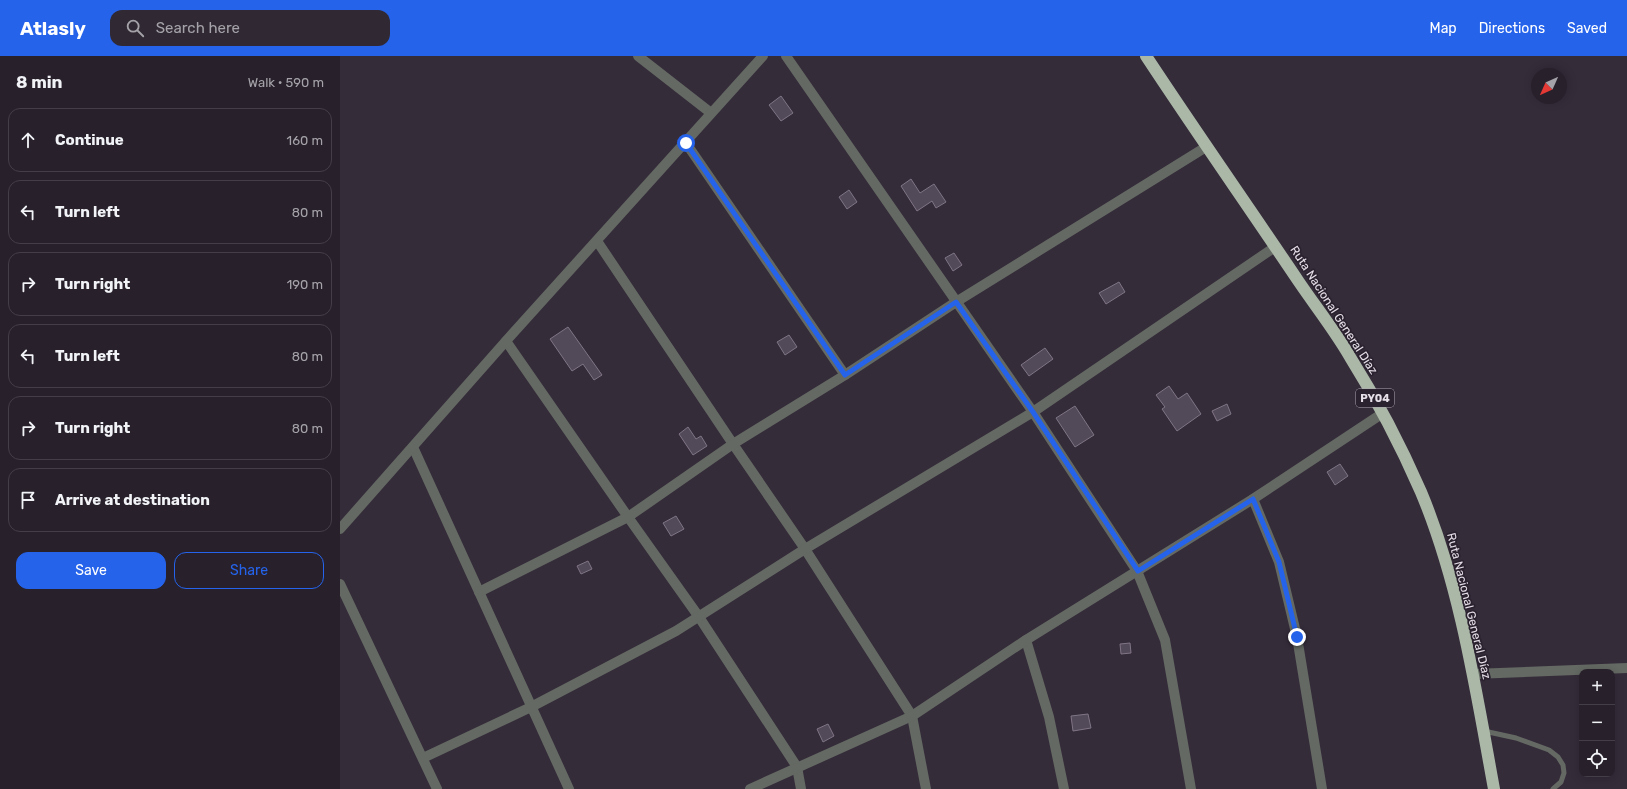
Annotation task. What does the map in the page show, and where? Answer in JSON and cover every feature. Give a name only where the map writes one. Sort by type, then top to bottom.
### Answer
[{"type":"highway","name":"Ruta Nacional General Díaz","points":[[1146,56],[1206,147],[1350,355],[1383,413],[1421,493],[1442,550],[1459,612],[1473,674],[1494,789]]},
{"type":"street","points":[[638,56],[711,113]]},
{"type":"street","points":[[340,529],[506,341],[763,56]]},
{"type":"street","points":[[786,56],[1033,412],[1138,571],[1166,640],[1191,789]]},
{"type":"street","points":[[686,143],[845,375]]},
{"type":"street","points":[[479,592],[628,517],[733,444],[845,375],[956,302],[1206,147]]},
{"type":"street","points":[[597,241],[805,549],[912,716],[926,789]]},
{"type":"street","points":[[423,758],[531,707],[676,631],[805,549],[1033,412],[1275,246]]},
{"type":"street","points":[[506,341],[628,517],[699,616],[797,767],[801,789]]},
{"type":"street","points":[[750,789],[912,716],[1026,640],[1253,499],[1383,413]]},
{"type":"street","points":[[413,447],[569,789]]},
{"type":"street","points":[[1253,499],[1279,562],[1297,637],[1322,789]]},
{"type":"street","points":[[340,584],[437,789]]},
{"type":"street","points":[[1026,640],[1049,717],[1064,789]]},
{"type":"street","points":[[1473,674],[1627,668]]},
{"type":"lane","points":[[1484,731],[1516,738],[1549,750],[1558,757],[1563,765],[1564,773],[1561,782],[1553,789]]},
{"type":"building","points":[[781,96],[793,113],[781,121],[769,105]]},
{"type":"building","points":[[911,179],[920,193],[934,184],[946,202],[936,208],[932,201],[917,211],[901,186]]},
{"type":"building","points":[[849,190],[857,202],[847,209],[839,197]]},
{"type":"building","points":[[954,253],[962,265],[953,271],[945,258]]},
{"type":"building","points":[[1119,282],[1125,292],[1106,304],[1099,293]]},
{"type":"building","points":[[568,327],[602,375],[594,380],[583,364],[572,371],[550,339]]},
{"type":"building","points":[[789,335],[797,347],[785,355],[777,342]]},
{"type":"building","points":[[1045,348],[1053,359],[1029,376],[1021,365]]},
{"type":"building","points":[[1169,386],[1178,399],[1187,393],[1201,414],[1177,431],[1162,409],[1165,407],[1156,395]]},
{"type":"building","points":[[1227,404],[1231,414],[1217,421],[1212,411]]},
{"type":"building","points":[[1075,406],[1094,435],[1075,447],[1056,418]]},
{"type":"building","points":[[688,427],[696,439],[701,436],[707,446],[693,455],[679,434]]},
{"type":"building","points":[[1340,464],[1348,476],[1335,485],[1327,472]]},
{"type":"building","points":[[676,516],[684,529],[671,536],[663,523]]},
{"type":"building","points":[[588,561],[592,569],[581,574],[577,566]]},
{"type":"building","points":[[1130,643],[1131,653],[1121,654],[1120,644]]},
{"type":"building","points":[[1088,714],[1091,728],[1073,731],[1071,716]]},
{"type":"building","points":[[828,724],[834,736],[823,742],[817,729]]},
{"type":"route","points":[[686,143],[845,375],[956,302],[1033,412],[1138,571],[1253,499],[1279,562],[1297,637]]}]
